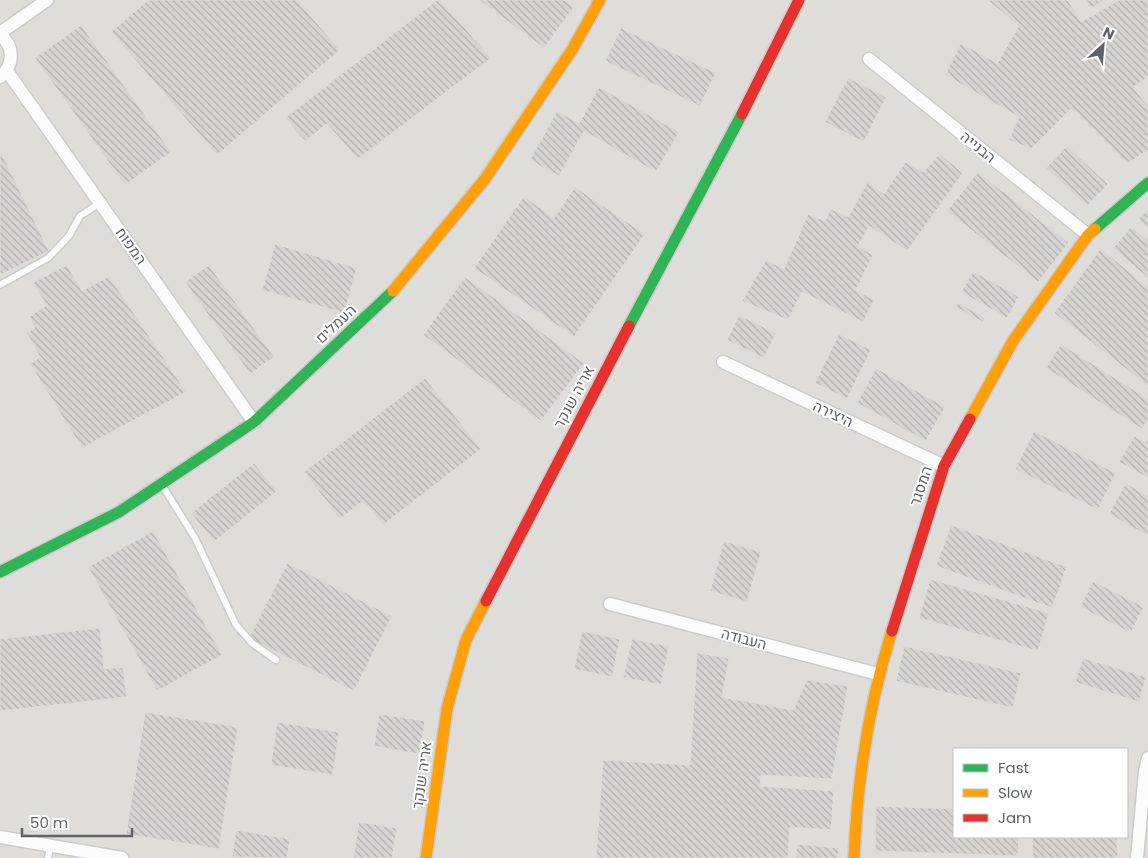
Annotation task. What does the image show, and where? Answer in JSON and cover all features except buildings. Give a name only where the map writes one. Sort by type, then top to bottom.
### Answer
[{"type":"street","points":[[3,74],[12,54],[10,46],[0,34],[47,0]]},
{"type":"street","name":"העמלים","points":[[0,572],[119,512],[254,422],[403,281],[502,156],[572,50],[600,0]]},
{"type":"street","name":"אריה שנקר","points":[[426,858],[447,709],[466,640],[561,454],[754,91],[799,0]]},
{"type":"street","name":"הבנייה","points":[[869,59],[1088,236]]},
{"type":"street","name":"המפוח","points":[[3,74],[100,203],[254,422]]},
{"type":"street","name":"המסגר","points":[[854,858],[856,809],[878,674],[944,466],[1012,341],[1088,236],[1148,183]]},
{"type":"street","name":"היצירה","points":[[723,362],[944,466]]},
{"type":"street","name":"העבודה","points":[[610,604],[878,674]]},
{"type":"street","points":[[1137,858],[1145,771],[1148,758]]},
{"type":"street","name":"אריה שנקר","points":[[430,827],[433,858]]},
{"type":"street","points":[[0,837],[49,852],[122,858]]},
{"type":"lane","points":[[0,285],[48,258],[69,236],[80,216],[100,203]]},
{"type":"lane","points":[[161,484],[195,538],[236,626],[252,643],[276,660]]},
{"type":"shaded area","points":[[0,0],[1148,0],[1148,858],[0,858]]},
{"type":"traffic: fast","points":[[629,326],[742,114]]},
{"type":"traffic: fast","points":[[1095,229],[1148,183]]},
{"type":"traffic: fast","points":[[0,572],[119,512],[254,422],[393,291]]},
{"type":"traffic: slow","points":[[393,291],[485,179],[572,50],[600,0]]},
{"type":"traffic: slow","points":[[970,419],[1013,341],[1088,235],[1095,229]]},
{"type":"traffic: slow","points":[[426,858],[447,709],[466,640],[486,601]]},
{"type":"traffic: slow","points":[[854,858],[861,772],[877,687],[892,631]]},
{"type":"traffic: jam","points":[[742,114],[799,0]]},
{"type":"traffic: jam","points":[[486,601],[629,326]]},
{"type":"traffic: jam","points":[[892,631],[944,466],[970,419]]}]
